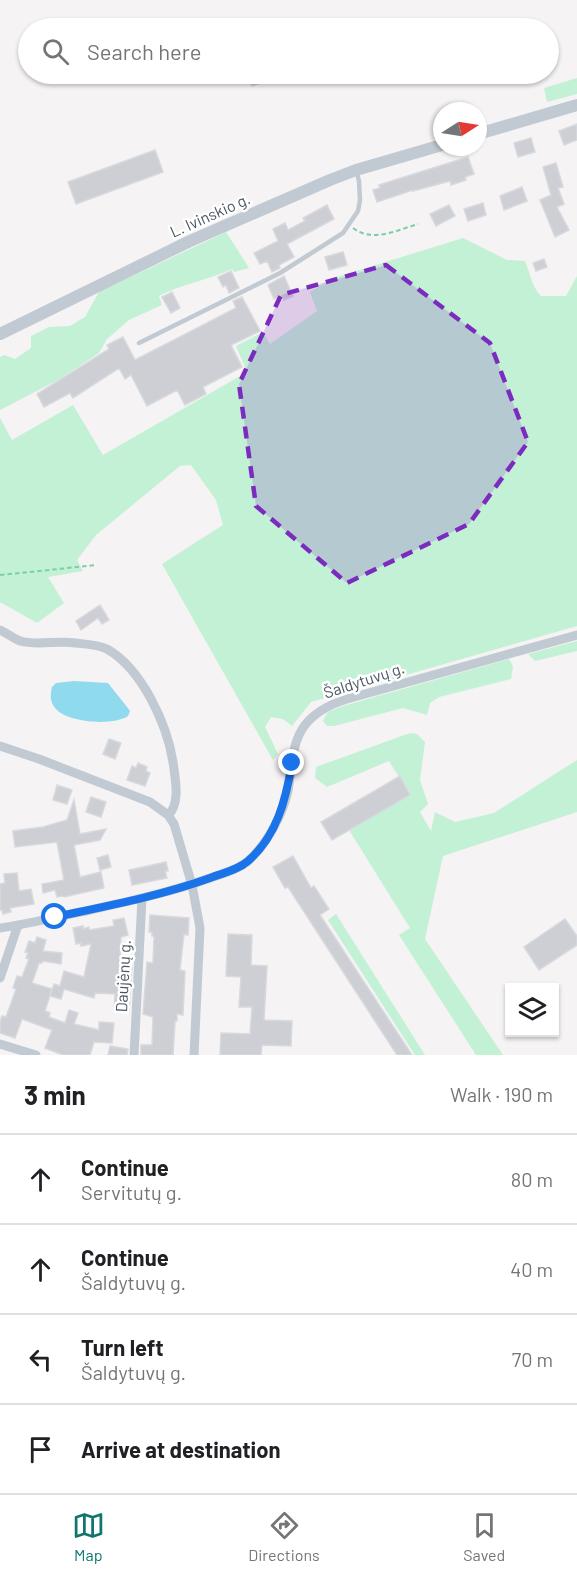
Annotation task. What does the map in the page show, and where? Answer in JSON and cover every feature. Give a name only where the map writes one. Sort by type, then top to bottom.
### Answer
[{"type":"street","points":[[487,131],[577,105]]},
{"type":"street","name":"L. Ivinskio g.","points":[[0,334],[190,241],[356,170],[433,148]]},
{"type":"street","points":[[0,630],[21,641],[73,642],[106,648],[131,671],[148,693],[170,742],[176,805],[168,815]]},
{"type":"street","name":"Šaldytuvų g.","points":[[0,928],[142,898],[192,885],[236,869],[248,862],[280,816],[296,744],[304,726],[317,712],[347,699],[577,634]]},
{"type":"street","points":[[0,746],[150,802],[168,815],[180,838],[200,928],[194,1055]]},
{"type":"street","name":"Daujėnų g.","points":[[134,1055],[142,898]]},
{"type":"street","points":[[0,978],[18,926]]},
{"type":"street","points":[[0,1044],[36,1055]]},
{"type":"lane","points":[[139,343],[280,273],[343,233],[358,211],[360,200],[356,170]]},
{"type":"path","points":[[349,225],[362,235],[377,236],[418,224]]},
{"type":"path","points":[[0,575],[97,565]]},
{"type":"highlighted area","points":[[386,265],[490,343],[528,442],[469,524],[347,583],[256,506],[239,384],[281,295]]},
{"type":"green space","points":[[577,78],[577,94],[547,102],[544,88]]},
{"type":"green space","points":[[226,232],[249,268],[234,272],[232,269],[159,296],[162,305],[129,320],[107,339],[99,353],[58,380],[0,410],[0,357],[4,355],[15,359],[31,348],[31,336],[49,327],[70,326],[85,317],[99,292]]},
{"type":"green space","points":[[463,238],[507,260],[525,261],[533,284],[541,296],[566,296],[577,276],[577,626],[311,702],[292,726],[283,719],[271,717],[265,727],[278,754],[273,760],[162,564],[223,525],[216,500],[191,465],[180,466],[96,535],[77,560],[83,571],[48,577],[64,603],[37,623],[0,602],[0,418],[12,440],[73,405],[103,455],[247,372],[236,346],[263,332],[270,344],[317,311],[310,292],[334,278]]},
{"type":"green space","points":[[577,641],[577,651],[535,661],[528,654]]},
{"type":"green space","points":[[509,659],[513,666],[511,679],[439,697],[430,703],[427,715],[403,708],[334,726],[327,726],[323,721],[328,712],[343,706]]},
{"type":"green space","points":[[410,733],[417,734],[425,742],[420,780],[428,804],[420,812],[431,831],[435,812],[455,822],[494,813],[577,760],[577,812],[443,856],[425,939],[503,1055],[476,1055],[399,935],[410,928],[349,830],[410,795],[389,761],[327,787],[315,778],[316,767]]},
{"type":"green space","points":[[336,914],[425,1055],[415,1055],[328,920]]},
{"type":"water","points":[[74,681],[108,683],[130,711],[128,716],[102,722],[80,720],[62,714],[52,702],[52,687],[56,683]]},
{"type":"building","points":[[577,124],[577,140],[564,145],[559,131]]},
{"type":"building","points":[[531,138],[535,152],[518,157],[514,143]]},
{"type":"building","points":[[155,150],[163,172],[76,204],[68,182]]},
{"type":"building","points":[[468,157],[474,174],[465,177],[466,180],[451,185],[450,181],[413,190],[377,202],[373,190],[380,188],[379,185]]},
{"type":"building","points":[[556,163],[563,187],[558,188],[564,204],[557,207],[569,230],[555,237],[540,200],[551,195],[543,167]]},
{"type":"building","points":[[522,187],[527,201],[504,210],[500,196]]},
{"type":"building","points":[[483,203],[486,215],[468,221],[464,209]]},
{"type":"building","points":[[327,205],[334,219],[287,244],[294,257],[279,265],[280,268],[272,272],[267,261],[260,264],[254,253],[278,241],[273,229],[285,223],[288,230],[305,221],[303,218]]},
{"type":"building","points":[[449,205],[455,216],[436,226],[430,214]]},
{"type":"building","points":[[343,252],[347,265],[329,270],[325,257]]},
{"type":"building","points":[[544,259],[547,267],[536,271],[533,263]]},
{"type":"building","points":[[231,271],[239,288],[229,293],[226,285],[223,287],[218,277]]},
{"type":"building","points":[[284,276],[293,296],[284,300],[282,295],[274,299],[268,285]]},
{"type":"building","points":[[172,292],[180,308],[171,313],[162,297]]},
{"type":"building","points":[[242,297],[260,331],[231,345],[242,367],[203,387],[206,394],[185,405],[177,390],[147,406],[131,375],[125,379],[119,368],[73,398],[70,393],[44,407],[37,394],[109,349],[107,345],[123,337],[135,360],[236,308],[233,301]]},
{"type":"building","points":[[100,605],[109,620],[102,624],[98,618],[81,630],[76,621]]},
{"type":"building","points":[[109,739],[121,743],[115,759],[103,754]]},
{"type":"building","points":[[138,763],[147,767],[146,771],[150,773],[145,786],[127,780],[132,766],[136,768]]},
{"type":"building","points":[[400,776],[410,795],[332,840],[321,822]]},
{"type":"building","points":[[57,785],[72,790],[67,804],[53,800]]},
{"type":"building","points":[[91,797],[106,802],[101,817],[86,812]]},
{"type":"building","points":[[74,800],[80,834],[106,829],[100,840],[74,845],[80,877],[101,872],[104,888],[57,897],[55,890],[43,893],[42,884],[64,880],[57,842],[15,847],[13,831],[43,827],[67,820]]},
{"type":"building","points":[[108,855],[111,867],[100,870],[97,858]]},
{"type":"building","points":[[293,856],[311,888],[314,886],[329,909],[320,915],[412,1055],[397,1055],[288,887],[285,888],[273,867]]},
{"type":"building","points":[[166,862],[167,878],[132,885],[129,870]]},
{"type":"building","points":[[17,873],[19,891],[31,889],[34,904],[10,908],[11,912],[3,914],[0,910],[0,884],[5,883],[4,874]]},
{"type":"building","points":[[150,915],[189,918],[188,935],[184,934],[180,970],[185,971],[183,1015],[177,1014],[177,1021],[175,1021],[173,1055],[141,1055],[141,1045],[152,1045],[153,1017],[143,1014],[147,962],[153,963],[154,936],[152,932],[149,932]]},
{"type":"building","points":[[124,918],[128,935],[121,937],[120,965],[132,966],[129,1012],[114,1009],[115,994],[95,993],[94,998],[64,989],[61,999],[50,996],[54,984],[60,986],[64,971],[84,977],[91,944],[81,946],[81,943],[76,944],[73,928],[83,926],[83,929],[89,927],[89,930],[114,926],[113,920]]},
{"type":"building","points":[[565,919],[577,936],[577,945],[539,970],[524,947]]},
{"type":"building","points":[[228,934],[252,935],[251,965],[267,966],[264,1020],[292,1021],[291,1046],[262,1045],[261,1055],[220,1055],[221,1033],[250,1034],[252,1007],[239,1007],[241,977],[226,976]]},
{"type":"building","points":[[37,937],[46,940],[43,951],[62,953],[61,964],[43,961],[39,963],[32,983],[52,989],[45,1011],[50,1013],[49,1017],[65,1023],[69,1010],[78,1013],[74,1024],[99,1030],[99,1022],[114,1023],[112,1043],[94,1042],[90,1055],[63,1055],[45,1048],[52,1030],[22,1019],[15,1038],[0,1033],[0,1022],[2,1016],[6,1017],[16,989],[13,988],[17,976],[22,977],[29,959],[26,958],[28,953],[25,952],[29,941],[35,943]]},
{"type":"building","points":[[110,1046],[128,1049],[127,1055],[108,1055]]},
{"type":"route","points":[[55,917],[192,885],[236,869],[248,862],[280,816],[292,763]]}]
